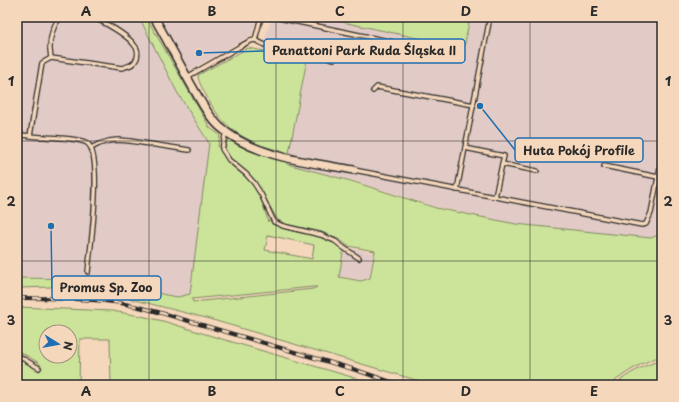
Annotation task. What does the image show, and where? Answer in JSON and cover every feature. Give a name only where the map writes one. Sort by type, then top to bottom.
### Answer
[{"type":"street","points":[[154,17],[207,112],[219,126],[236,139],[267,153],[354,170]]},
{"type":"lane","points":[[51,58],[49,49],[52,36],[55,26],[61,17]]},
{"type":"lane","points":[[30,136],[42,63],[51,58],[122,68],[132,65],[136,60],[138,54],[136,46],[131,41],[119,32],[93,17]]},
{"type":"lane","points":[[255,40],[261,17]]},
{"type":"lane","points":[[274,17],[393,42],[398,46],[397,55]]},
{"type":"lane","points":[[457,190],[490,17]]},
{"type":"lane","points":[[187,77],[250,41],[255,40],[265,45],[334,59]]},
{"type":"lane","points":[[373,91],[377,88],[474,105]]},
{"type":"lane","points":[[226,131],[222,149],[229,160],[246,174],[254,183],[274,222],[283,226],[321,235],[335,241],[359,258]]},
{"type":"lane","points":[[17,134],[77,140],[87,143],[91,148],[94,160],[96,188],[88,272]]},
{"type":"lane","points":[[91,148],[108,141],[118,140],[189,150]]},
{"type":"lane","points":[[465,148],[504,156],[495,197]]},
{"type":"lane","points":[[354,170],[642,225],[646,224],[651,213],[662,157]]},
{"type":"lane","points":[[502,164],[536,171]]},
{"type":"lane","points":[[604,166],[658,177]]},
{"type":"lane","points":[[17,355],[39,368]]},
{"type":"shaded area","points":[[17,17],[139,17],[177,92],[209,143],[190,294],[178,297],[90,279],[17,277]]},
{"type":"shaded area","points":[[155,17],[257,17],[252,35],[189,71]]},
{"type":"shaded area","points":[[272,17],[324,18],[464,48],[470,17],[662,17],[662,233],[651,238],[516,224],[436,207],[351,180],[287,164],[307,59],[261,50]]},
{"type":"shaded area","points":[[349,248],[374,253],[369,277],[361,280],[339,276],[344,253]]},
{"type":"green space","points":[[139,17],[146,17],[210,128],[220,135],[218,146],[225,158],[253,185],[266,212],[268,222],[270,218],[280,227],[315,235],[331,241],[339,246],[345,251],[343,253],[339,277],[361,281],[370,278],[375,251],[348,246],[340,240],[322,232],[285,224],[277,219],[256,183],[248,173],[231,159],[225,150],[228,135],[286,160],[287,164],[351,181],[436,208],[516,224],[651,238],[662,233],[662,356],[634,368],[610,385],[429,385],[206,318],[112,294],[99,291],[53,287],[17,288],[17,278],[90,279],[178,297],[190,294],[209,143],[177,92]],"holes":[[[268,235],[314,245],[312,259],[265,250]],[[317,287],[313,289],[193,302],[192,299]]]},
{"type":"green space","points":[[312,17],[470,17],[464,48],[324,18]]},
{"type":"green space","points":[[248,48],[307,59],[289,153],[251,141],[230,128],[213,108],[198,78],[198,75]]},
{"type":"green space","points":[[17,307],[112,311],[141,316],[163,321],[379,385],[111,385],[110,339],[80,339],[79,385],[17,385],[17,357],[40,370],[41,366],[40,364],[78,364],[78,324],[38,324],[38,362],[17,350]]},
{"type":"green space","points":[[662,360],[662,385],[615,385],[637,370]]},
{"type":"railway","points":[[17,298],[89,300],[136,306],[356,370],[400,385]]},
{"type":"place","name":"Panattoni Park Ruda Śląska II","points":[[199,53]]},
{"type":"place","name":"Huta Pokój Profile","points":[[480,106]]},
{"type":"place","name":"Promus Sp. Zoo","points":[[51,226]]}]
